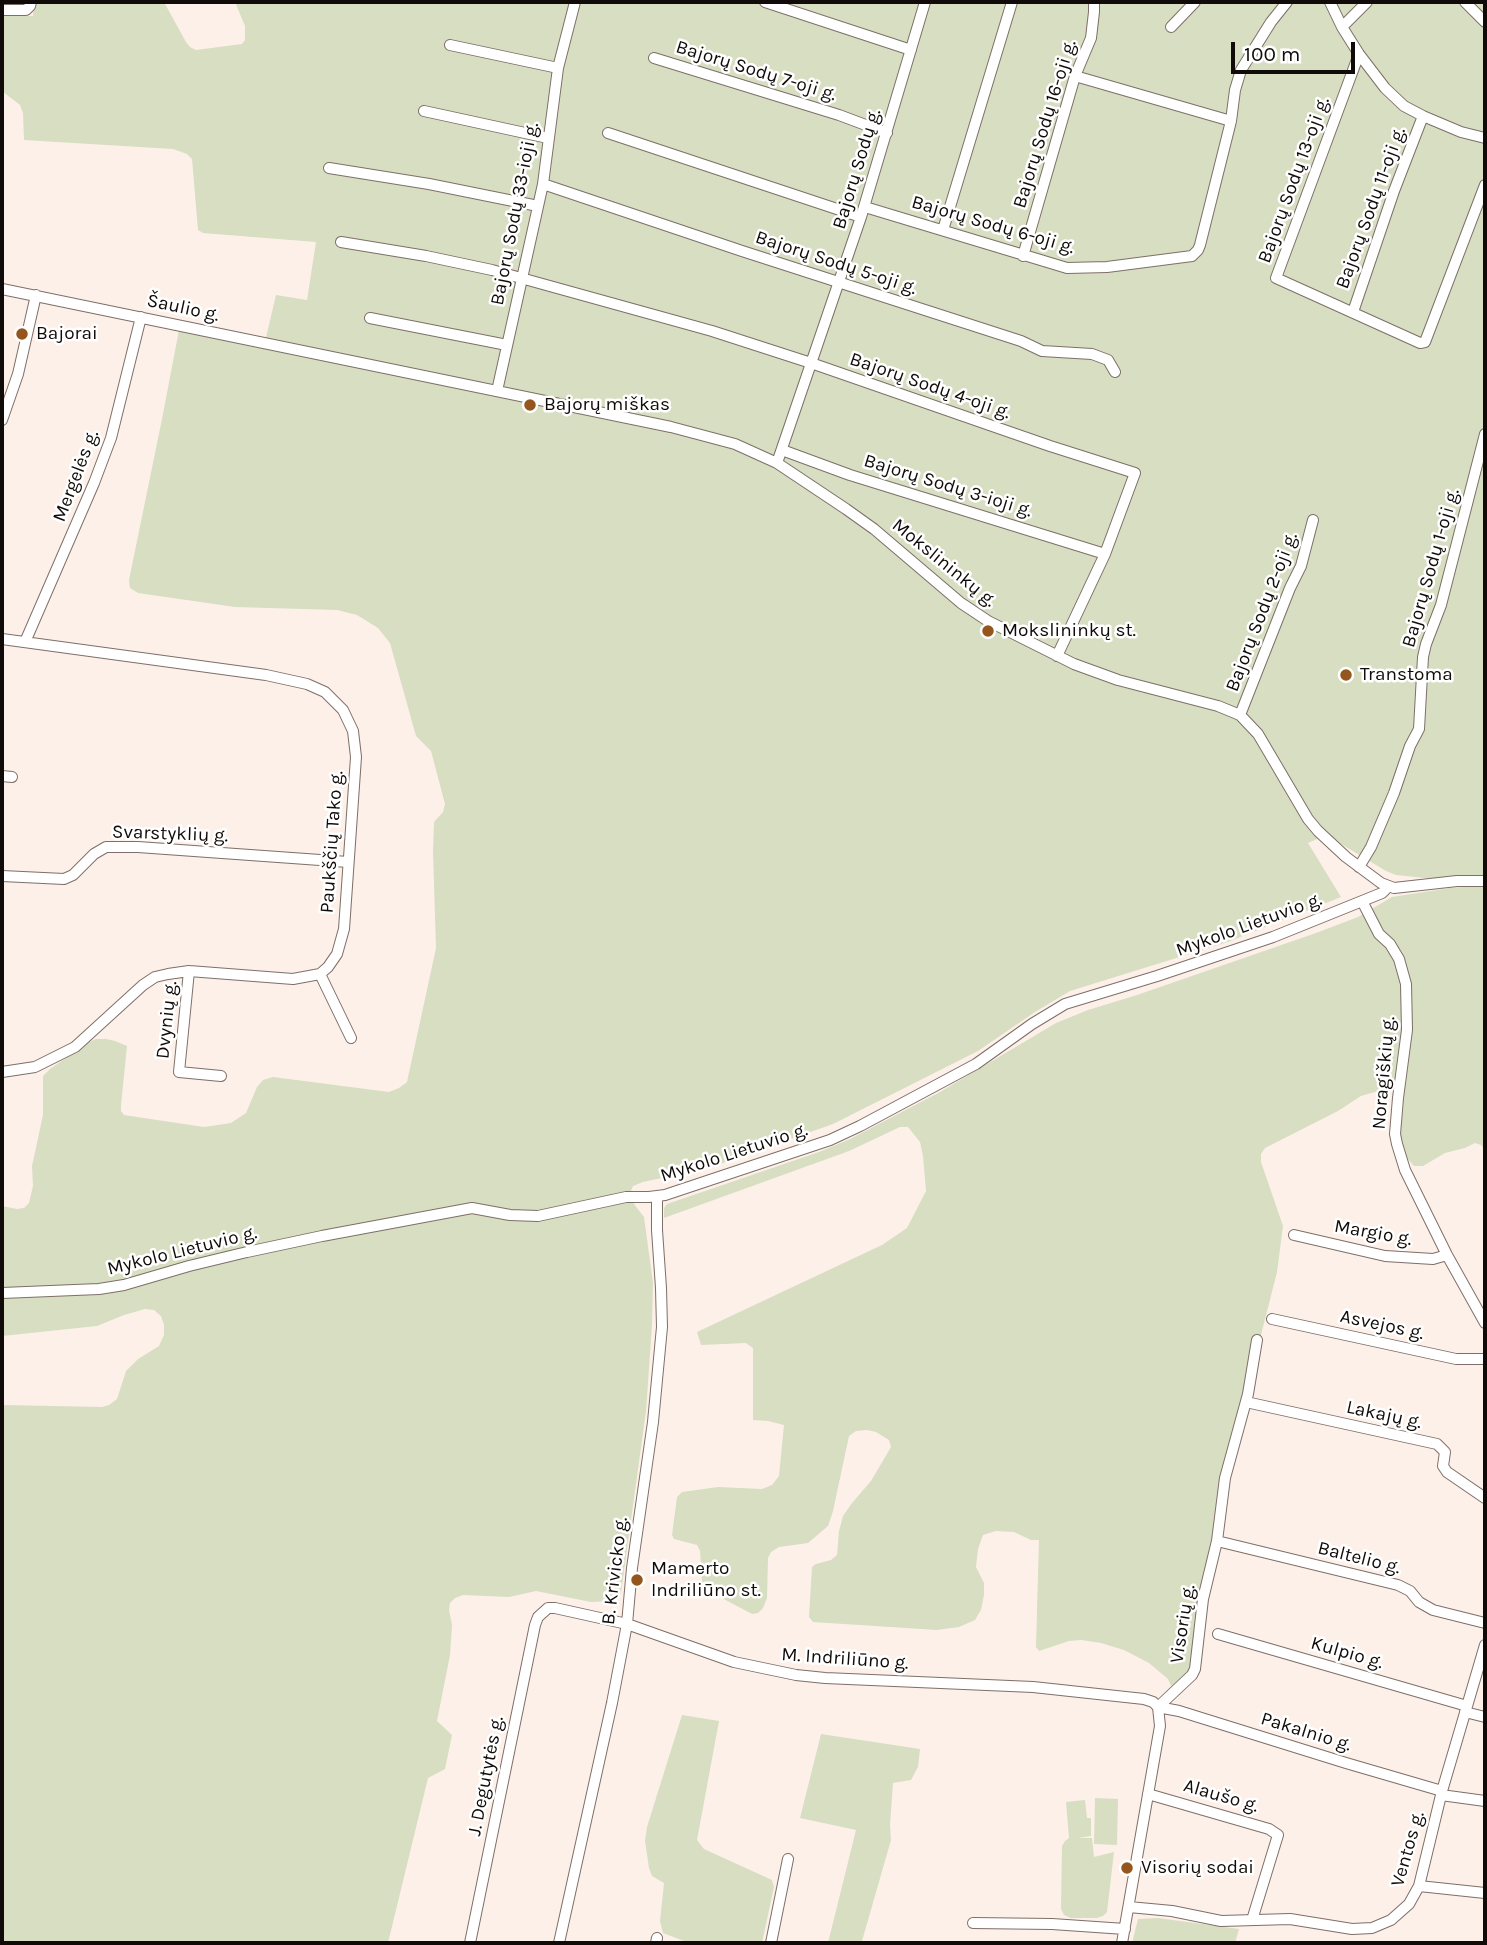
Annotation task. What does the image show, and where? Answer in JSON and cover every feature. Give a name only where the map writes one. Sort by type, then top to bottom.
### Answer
[{"type":"street","points":[[2,10],[26,10],[31,2]]},
{"type":"street","name":"Bajorų Sodų 33-ioji g.","points":[[497,391],[538,206],[558,68],[575,2]]},
{"type":"street","points":[[765,2],[911,50]]},
{"type":"street","name":"Bajorų Sodų g.","points":[[777,463],[863,212],[925,2]]},
{"type":"street","points":[[943,230],[1012,2]]},
{"type":"street","name":"Bajorų Sodų 16-oji g.","points":[[1023,256],[1075,76],[1091,38],[1094,2]]},
{"type":"street","points":[[1171,27],[1195,2]]},
{"type":"street","points":[[1075,76],[1231,121],[1241,70],[1287,2]]},
{"type":"street","points":[[1330,2],[1359,54],[1385,88],[1404,106],[1461,132],[1485,138]]},
{"type":"street","points":[[1342,27],[1367,2]]},
{"type":"street","points":[[1465,2],[1485,22]]},
{"type":"street","points":[[450,45],[558,68]]},
{"type":"street","name":"Bajorų Sodų 13-oji g.","points":[[1353,312],[1276,278],[1359,54]]},
{"type":"street","name":"Bajorų Sodų 7-oji g.","points":[[654,58],[839,115],[887,134]]},
{"type":"street","points":[[424,111],[548,138]]},
{"type":"street","name":"Bajorų Sodų 11-oji g.","points":[[1353,312],[1423,116]]},
{"type":"street","name":"Bajorų Sodų 6-oji g.","points":[[608,133],[863,212],[943,230],[1067,268],[1108,267],[1195,254],[1200,245],[1231,121]]},
{"type":"street","points":[[329,168],[429,184],[538,206]]},
{"type":"street","name":"Bajorų Sodų 5-oji g.","points":[[542,184],[1021,341],[1042,351],[1092,354],[1108,360],[1115,372]]},
{"type":"street","points":[[1353,312],[1420,343],[1426,342],[1485,185]]},
{"type":"street","name":"Bajorų Sodų 4-oji g.","points":[[341,242],[426,256],[522,278],[712,331],[1135,473],[1105,554],[1057,656]]},
{"type":"street","name":"Šaulio g.","points":[[2,289],[357,363]]},
{"type":"street","points":[[2,420],[4,406],[18,374],[36,295]]},
{"type":"street","name":"Mergelės g.","points":[[25,642],[111,438],[141,317]]},
{"type":"street","points":[[370,318],[507,345]]},
{"type":"street","name":"Mokslininkų g.","points":[[357,363],[719,438],[777,463],[874,529],[975,613],[1074,664],[1118,680],[1219,706],[1240,715],[1258,734],[1308,819],[1318,831],[1359,867],[1388,887]]},
{"type":"street","name":"Bajorų Sodų 1-oji g.","points":[[1359,867],[1371,847],[1419,729],[1423,657],[1441,605],[1485,435]]},
{"type":"street","name":"Bajorų Sodų 3-ioji g.","points":[[782,450],[850,475],[1105,554]]},
{"type":"street","name":"Bajorų Sodų 2-oji g.","points":[[1240,715],[1289,589],[1301,566],[1314,520]]},
{"type":"street","name":"Paukščių Tako g.","points":[[2,639],[284,678],[325,692],[343,710],[353,731],[356,757],[344,929],[332,962],[320,974]]},
{"type":"street","name":"Svarstyklių g.","points":[[2,876],[64,879],[73,875],[102,849],[113,846],[348,862]]},
{"type":"street","points":[[1388,887],[1485,881]]},
{"type":"street","name":"Mykolo Lietuvio g.","points":[[2,1293],[99,1289],[124,1285],[188,1266],[309,1238],[471,1208],[510,1215],[538,1216],[626,1197],[657,1196],[794,1152],[860,1126],[976,1064],[1065,1004],[1273,937],[1382,893],[1388,887]]},
{"type":"street","name":"Noragiškių g.","points":[[1362,901],[1379,934],[1390,944],[1399,959],[1406,984],[1407,1030],[1395,1134],[1400,1156],[1447,1255],[1485,1323]]},
{"type":"street","points":[[2,1072],[35,1067],[61,1055],[75,1047],[155,977],[189,971],[293,979],[320,974],[351,1038]]},
{"type":"street","name":"Dvynių g.","points":[[189,971],[179,1072],[221,1076]]},
{"type":"street","name":"B. Krivicko g.","points":[[559,1943],[627,1624],[632,1568],[653,1422],[662,1327],[657,1196]]},
{"type":"street","name":"Margio g.","points":[[1294,1236],[1385,1256],[1433,1259],[1447,1255]]},
{"type":"street","name":"Asvejos g.","points":[[1272,1319],[1456,1359],[1485,1359]]},
{"type":"street","name":"Visorių g.","points":[[1158,1707],[1195,1669],[1203,1599],[1217,1541],[1225,1478],[1246,1402],[1257,1340]]},
{"type":"street","name":"Lakajų g.","points":[[1246,1402],[1437,1444],[1445,1452],[1444,1466],[1447,1472],[1485,1498]]},
{"type":"street","name":"Baltelio g.","points":[[1217,1541],[1398,1585],[1433,1610],[1485,1623]]},
{"type":"street","name":"M. Indriliūno g.","points":[[538,1617],[548,1608],[555,1608],[627,1624],[734,1662],[796,1675],[1032,1687],[1144,1699],[1158,1707]]},
{"type":"street","name":"J. Degutytės g.","points":[[470,1943],[538,1617]]},
{"type":"street","name":"Kulpio g.","points":[[1218,1634],[1485,1717]]},
{"type":"street","name":"Ventos g.","points":[[1129,1907],[1172,1911],[1221,1921],[1290,1919],[1356,1929],[1372,1928],[1391,1920],[1409,1904],[1419,1886],[1442,1793],[1485,1645]]},
{"type":"street","points":[[1122,1943],[1160,1726],[1158,1707]]},
{"type":"street","name":"Pakalnio g.","points":[[1158,1707],[1179,1711],[1442,1793],[1485,1801]]},
{"type":"street","name":"Alaušo g.","points":[[1148,1794],[1269,1829],[1278,1835],[1252,1920]]},
{"type":"street","points":[[771,1943],[789,1859]]},
{"type":"street","points":[[1419,1886],[1485,1893]]},
{"type":"street","points":[[972,1923],[1125,1928]]},
{"type":"street","points":[[1354,1943],[1356,1929]]},
{"type":"green space","points":[[34,2],[164,2],[186,42],[196,50],[242,44],[245,40],[245,26],[235,2],[1485,2],[1485,877],[1434,879],[1396,875],[1326,835],[1308,843],[1341,897],[1228,942],[1070,991],[978,1051],[833,1124],[709,1168],[633,1186],[630,1193],[644,1217],[653,1283],[652,1325],[646,1411],[621,1593],[617,1599],[609,1601],[591,1602],[536,1591],[509,1597],[463,1595],[450,1603],[450,1655],[437,1721],[452,1735],[445,1769],[428,1778],[388,1943],[2,1943],[2,1405],[109,1405],[117,1399],[126,1371],[138,1359],[159,1346],[164,1335],[161,1316],[154,1310],[145,1309],[97,1326],[2,1336],[2,1206],[17,1209],[24,1208],[29,1203],[33,1186],[32,1166],[43,1115],[43,1076],[89,1042],[96,1039],[115,1041],[127,1046],[121,1105],[124,1115],[204,1127],[231,1123],[246,1113],[257,1087],[263,1080],[273,1077],[389,1092],[399,1088],[407,1082],[436,948],[434,822],[443,812],[445,804],[431,751],[416,736],[390,643],[378,628],[357,615],[337,610],[235,607],[138,593],[130,588],[129,580],[179,330],[264,346],[276,295],[307,300],[316,242],[203,233],[198,230],[192,159],[173,149],[24,140],[20,105],[2,91],[2,15],[33,16]]},
{"type":"green space","points":[[1485,886],[1485,1150],[1475,1143],[1445,1153],[1423,1166],[1414,1166],[1407,1158],[1401,1139],[1395,1086],[1361,1096],[1338,1111],[1265,1148],[1261,1154],[1261,1162],[1283,1226],[1277,1272],[1222,1488],[1197,1611],[1190,1667],[1186,1674],[1171,1686],[1168,1679],[1149,1663],[1124,1650],[1101,1643],[1069,1641],[1039,1651],[1036,1647],[1039,1540],[1031,1540],[1014,1532],[996,1531],[983,1535],[976,1567],[984,1583],[984,1595],[981,1610],[975,1620],[959,1627],[937,1630],[813,1622],[809,1617],[812,1567],[837,1555],[843,1516],[871,1481],[891,1447],[889,1440],[867,1430],[856,1431],[849,1436],[828,1526],[808,1543],[779,1547],[771,1552],[768,1558],[767,1598],[758,1613],[752,1614],[705,1589],[697,1545],[674,1539],[672,1535],[677,1497],[682,1492],[718,1487],[762,1489],[772,1485],[779,1476],[784,1425],[753,1420],[753,1348],[746,1343],[701,1345],[697,1332],[882,1245],[907,1228],[926,1191],[920,1142],[908,1127],[900,1127],[849,1151],[664,1218],[667,1204],[850,1139],[940,1092],[1056,1023],[1088,1010],[1316,933],[1358,917],[1392,897],[1450,888]]},
{"type":"green space","points":[[682,1715],[719,1721],[697,1840],[704,1849],[772,1880],[774,1887],[762,1943],[689,1943],[663,1933],[660,1921],[664,1883],[652,1876],[645,1841]]},
{"type":"green space","points":[[821,1734],[920,1749],[918,1767],[911,1780],[893,1783],[891,1840],[862,1941],[867,1943],[828,1943],[856,1830],[800,1818]]},
{"type":"green space","points":[[1095,1798],[1118,1799],[1117,1845],[1094,1844]]},
{"type":"green space","points":[[1085,1800],[1087,1818],[1091,1818],[1091,1836],[1078,1838],[1092,1838],[1094,1857],[1114,1852],[1107,1912],[1097,1918],[1071,1918],[1064,1915],[1061,1909],[1062,1846],[1069,1838],[1066,1802]]},
{"type":"green space","points":[[1158,1918],[1239,1929],[1235,1943],[1132,1943],[1138,1919]]},
{"type":"place","name":"Bajorai","points":[[22,334]]},
{"type":"place","name":"Bajorų miškas","points":[[530,405]]},
{"type":"place","name":"Mokslininkų st.","points":[[988,631]]},
{"type":"place","name":"Transtoma","points":[[1346,675]]},
{"type":"place","name":"Mamerto Indriliūno st.","points":[[637,1580]]},
{"type":"place","name":"Visorių sodai","points":[[1127,1868]]}]
